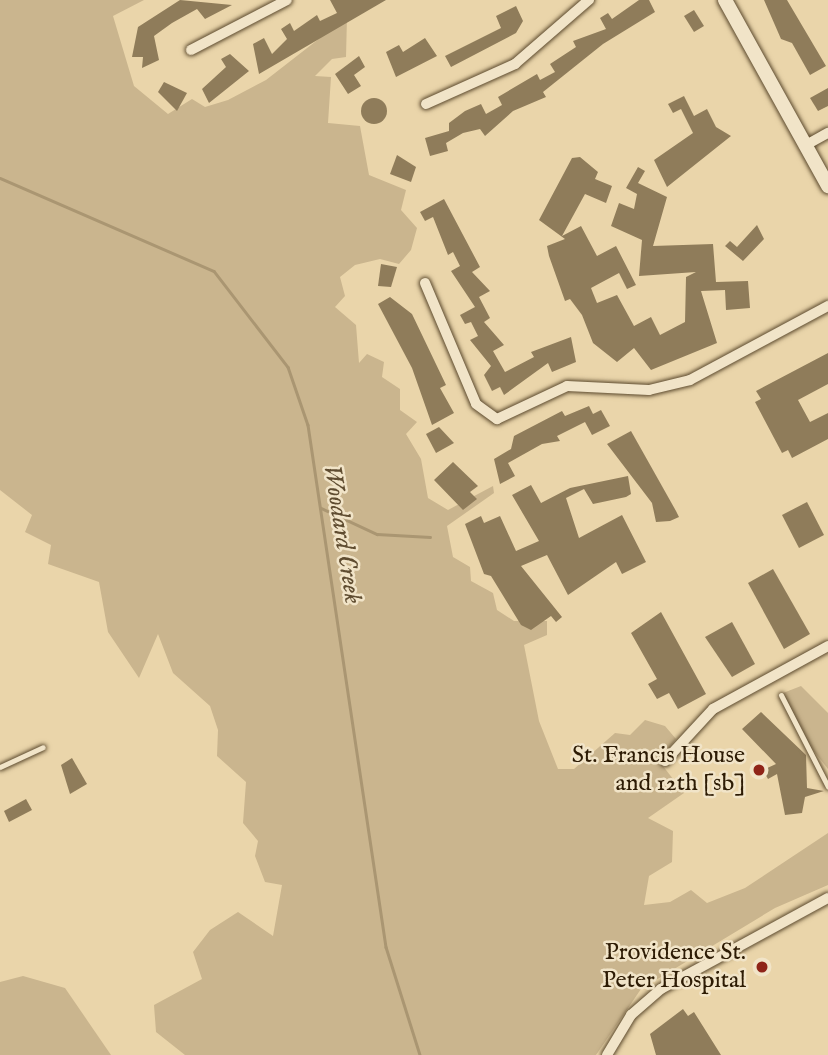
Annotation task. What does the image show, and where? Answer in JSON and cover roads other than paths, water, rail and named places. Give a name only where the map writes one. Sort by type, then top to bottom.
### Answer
[{"type":"street","points":[[191,50],[287,0]]},
{"type":"street","points":[[426,104],[515,64],[589,0]]},
{"type":"street","points":[[725,0],[828,186]]},
{"type":"street","points":[[806,145],[828,133]]},
{"type":"street","points":[[425,283],[476,404],[497,419],[567,386],[649,390],[690,380],[828,306]]},
{"type":"street","points":[[665,761],[713,709],[828,646]]},
{"type":"street","points":[[607,1055],[631,1015],[661,989],[828,898]]},
{"type":"lane","points":[[781,695],[828,787]]},
{"type":"lane","points":[[0,767],[43,747]]},
{"type":"waterway","name":"Woodard Creek","points":[[0,178],[214,271],[288,367],[308,425],[386,947],[420,1055]]},
{"type":"waterway","points":[[321,508],[377,534],[430,537]]},
{"type":"place","name":"St. Francis House and 12th [sb]","points":[[759,770]]},
{"type":"place","name":"Providence St. Peter Hospital","points":[[762,967]]}]
